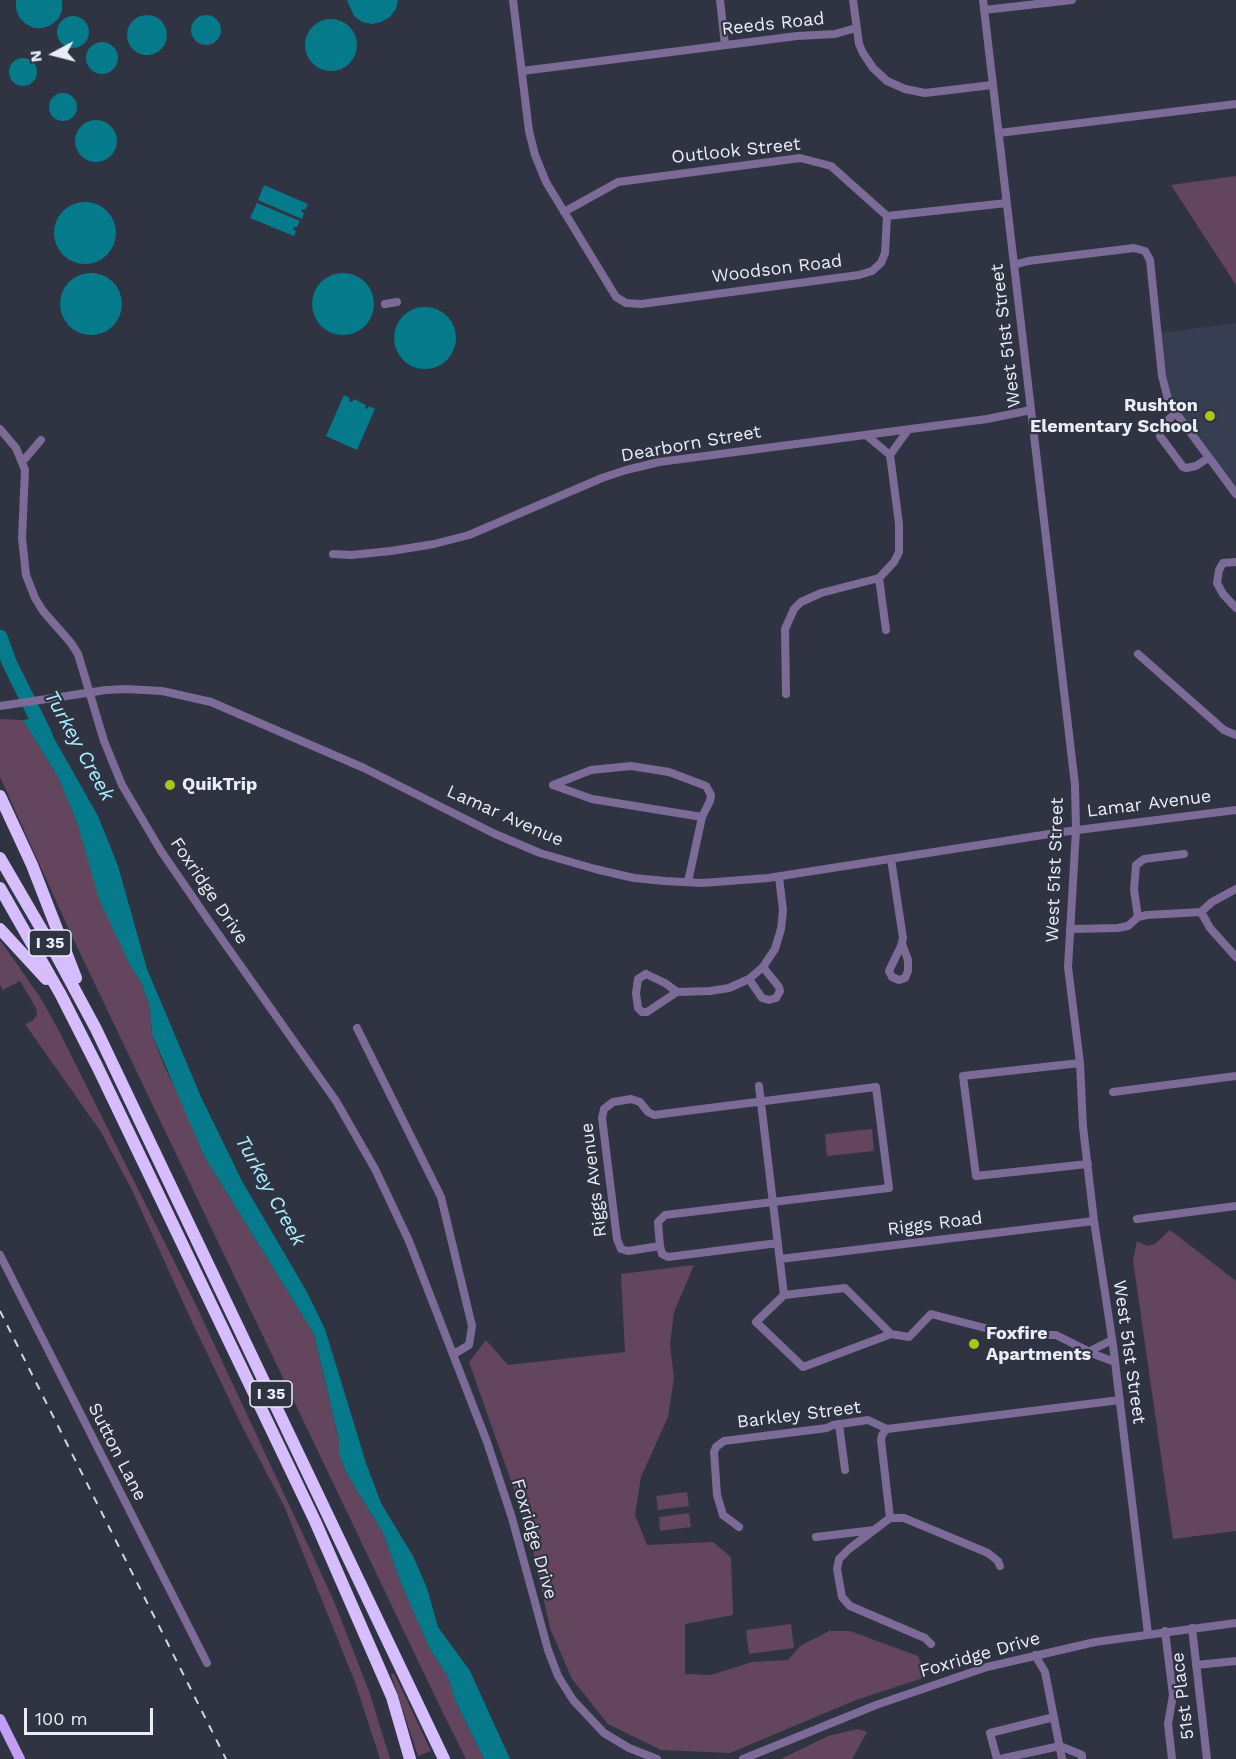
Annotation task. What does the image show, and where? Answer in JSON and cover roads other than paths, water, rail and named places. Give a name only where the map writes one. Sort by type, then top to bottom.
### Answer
[{"type":"highway","points":[[0,796],[32,865],[96,1029]]},
{"type":"highway","name":"I 35","points":[[0,858],[96,1029],[444,1759]]},
{"type":"highway","name":"I 35","points":[[0,888],[61,995],[129,1130],[315,1521],[392,1697],[410,1759]]},
{"type":"highway","points":[[0,929],[61,995]]},
{"type":"main road","points":[[0,1719],[20,1759]]},
{"type":"street","points":[[513,0],[529,131],[535,155],[546,182],[564,212]]},
{"type":"street","points":[[720,0],[725,45]]},
{"type":"street","points":[[853,0],[859,44],[867,61],[879,75],[896,86],[925,93],[992,85]]},
{"type":"street","name":"West 51st Street","points":[[983,0],[1073,772],[1076,830],[1068,967],[1080,1063],[1094,1221],[1120,1400],[1148,1634]]},
{"type":"street","points":[[984,10],[1072,0]]},
{"type":"street","name":"Reeds Road","points":[[522,71],[797,36],[835,34],[856,28]]},
{"type":"street","points":[[999,133],[1236,104]]},
{"type":"street","name":"Outlook Street","points":[[564,212],[618,182],[800,158],[831,166],[887,216]]},
{"type":"street","points":[[887,216],[1007,202]]},
{"type":"street","name":"Woodson Road","points":[[564,212],[609,290],[626,303],[641,304],[859,275],[872,271],[881,263],[885,253],[887,216]]},
{"type":"street","points":[[1014,265],[1028,261],[1134,249],[1145,250],[1149,260],[1164,388],[1176,413],[1236,494]]},
{"type":"street","points":[[385,304],[397,302]]},
{"type":"street","name":"Dearborn Street","points":[[333,554],[351,555],[391,551],[469,535],[589,483],[626,470],[659,462],[987,420],[1031,410]]},
{"type":"street","points":[[1176,413],[1160,427],[1160,436],[1186,468],[1196,466],[1208,458]]},
{"type":"street","points":[[0,429],[14,444],[23,460],[41,440]]},
{"type":"street","points":[[890,455],[908,430]]},
{"type":"street","points":[[786,694],[785,629],[794,609],[801,602],[821,593],[879,578],[894,562],[899,552],[899,524],[890,455],[866,435]]},
{"type":"street","name":"Foxridge Drive","points":[[23,460],[25,479],[21,537],[26,574],[33,593],[43,611],[78,654],[111,759],[134,806],[249,980],[336,1101],[362,1146],[409,1241],[454,1354],[495,1467],[512,1518],[548,1650],[558,1676],[573,1700],[604,1733],[629,1748],[657,1759]]},
{"type":"street","points":[[1236,561],[1223,563],[1219,570],[1217,583],[1223,594],[1236,608]]},
{"type":"street","points":[[879,578],[886,630]]},
{"type":"street","points":[[1138,654],[1224,730],[1236,735]]},
{"type":"street","name":"Lamar Avenue","points":[[0,706],[109,690],[143,689],[211,702],[364,768],[495,834],[540,853],[570,863],[626,876],[688,882],[741,881],[779,877],[1076,830],[1236,810]]},
{"type":"street","points":[[688,882],[702,817],[710,801],[709,788],[669,772],[631,766],[604,767],[584,772],[553,785],[592,799],[702,817]]},
{"type":"street","points":[[1138,917],[1134,890],[1136,865],[1144,859],[1184,854]]},
{"type":"street","points":[[891,859],[903,931],[902,944]]},
{"type":"street","points":[[677,992],[665,983],[644,974],[637,982],[638,1006],[642,1012],[649,1012],[677,992],[724,989],[749,979],[763,967],[775,949],[781,930],[783,910],[779,877]]},
{"type":"street","points":[[1070,929],[1118,928],[1128,926],[1138,917],[1201,912],[1212,902],[1236,889]]},
{"type":"street","points":[[1201,912],[1209,928],[1236,957]]},
{"type":"street","points":[[749,979],[762,998],[769,1000],[776,998],[780,991],[779,987],[763,967]]},
{"type":"street","points":[[357,1028],[441,1197],[472,1326],[469,1345],[454,1354]]},
{"type":"street","points":[[1080,1063],[963,1076],[976,1176],[1088,1164]]},
{"type":"street","points":[[1113,1092],[1236,1076]]},
{"type":"street","points":[[759,1086],[784,1295]]},
{"type":"street","points":[[761,1101],[876,1087],[889,1188],[665,1215],[658,1223],[660,1246],[662,1254],[668,1257],[778,1243]]},
{"type":"street","name":"Riggs Avenue","points":[[660,1246],[626,1251],[622,1250],[619,1245],[603,1124],[604,1109],[613,1102],[627,1099],[638,1101],[654,1115],[761,1101]]},
{"type":"street","points":[[1137,1219],[1236,1206]]},
{"type":"street","name":"Riggs Road","points":[[780,1258],[1094,1221]]},
{"type":"street","name":"Sutton Lane","points":[[0,1255],[207,1662]]},
{"type":"street","points":[[891,1334],[845,1288],[784,1295],[756,1322],[802,1367],[891,1334],[909,1337],[931,1314],[1012,1335],[1056,1335],[1115,1362]]},
{"type":"street","points":[[1090,1351],[1112,1340]]},
{"type":"street","name":"Barkley Street","points":[[739,1527],[723,1515],[719,1505],[713,1456],[716,1447],[726,1441],[827,1428],[868,1420],[887,1429],[1120,1400]]},
{"type":"street","points":[[840,1424],[845,1470]]},
{"type":"street","points":[[887,1429],[881,1440],[890,1518]]},
{"type":"street","points":[[931,1644],[925,1638],[850,1606],[842,1597],[837,1563],[845,1552],[890,1518],[904,1518],[987,1553],[998,1561],[1000,1566]]},
{"type":"street","points":[[816,1538],[874,1530]]},
{"type":"street","name":"Foxridge Drive","points":[[743,1759],[924,1687],[987,1667],[1095,1642],[1236,1623]]},
{"type":"street","name":"51st Place","points":[[1192,1628],[1207,1759]]},
{"type":"street","points":[[1165,1631],[1173,1695],[1168,1724],[1172,1759]]},
{"type":"street","points":[[1035,1655],[1045,1672],[1062,1759]]},
{"type":"street","points":[[1196,1665],[1236,1661]]},
{"type":"street","points":[[1054,1717],[990,1733],[999,1759],[1060,1746],[1082,1755],[1082,1759]]},
{"type":"water","points":[[16,0],[62,0],[62,11],[51,25],[34,28],[19,17]]},
{"type":"water","points":[[347,0],[398,0],[396,9],[390,17],[372,24],[362,22],[354,16]]},
{"type":"water","points":[[147,15],[155,16],[161,21],[166,27],[166,43],[161,49],[155,54],[147,55],[139,54],[133,49],[128,43],[127,35],[128,27],[133,21],[139,16]]},
{"type":"water","points":[[206,15],[216,20],[221,30],[216,40],[206,45],[196,40],[191,30],[196,20]]},
{"type":"water","points":[[73,16],[84,21],[89,32],[84,43],[73,48],[62,43],[57,32],[62,21]]},
{"type":"water","points":[[326,19],[336,19],[345,23],[353,31],[357,45],[353,59],[345,67],[336,71],[326,71],[317,67],[309,59],[305,50],[305,40],[309,31],[317,23]]},
{"type":"water","points":[[102,42],[113,47],[118,58],[113,69],[102,74],[91,69],[86,58],[91,47]]},
{"type":"water","points":[[23,58],[33,62],[37,72],[33,82],[23,86],[13,82],[9,72],[13,62]]},
{"type":"water","points":[[63,93],[73,97],[77,107],[73,117],[63,121],[53,117],[49,107],[53,97]]},
{"type":"water","points":[[96,120],[104,121],[111,126],[116,133],[116,149],[111,156],[104,161],[96,162],[88,161],[81,156],[76,149],[75,141],[76,133],[81,126],[88,121]]},
{"type":"water","points":[[264,185],[308,204],[305,210],[301,211],[304,213],[302,219],[258,200]]},
{"type":"water","points":[[85,202],[97,204],[107,211],[114,221],[116,233],[114,245],[107,255],[97,262],[85,264],[73,262],[63,255],[56,245],[54,233],[56,221],[63,211],[73,204]]},
{"type":"water","points":[[257,203],[300,221],[293,229],[296,231],[294,236],[250,218]]},
{"type":"water","points":[[91,273],[103,275],[113,282],[120,292],[122,304],[120,316],[113,326],[103,333],[91,335],[79,333],[69,326],[62,316],[60,304],[62,292],[69,282],[79,275]]},
{"type":"water","points":[[343,273],[355,275],[365,282],[372,292],[374,304],[372,316],[365,326],[355,333],[343,335],[331,333],[321,326],[314,316],[312,304],[314,292],[321,282],[331,275]]},
{"type":"water","points":[[425,307],[437,309],[447,316],[454,326],[456,338],[454,350],[447,360],[437,367],[425,369],[413,367],[403,360],[396,350],[394,338],[396,326],[403,316],[413,309]]},
{"type":"water","points":[[344,395],[350,398],[349,401],[352,402],[354,399],[366,405],[365,408],[368,409],[369,406],[375,409],[357,450],[326,436]]},
{"type":"water","points":[[42,717],[98,816],[118,866],[147,969],[201,1097],[242,1181],[307,1292],[325,1329],[366,1463],[381,1503],[413,1556],[427,1588],[438,1627],[470,1671],[510,1759],[484,1759],[455,1700],[448,1677],[430,1649],[402,1586],[383,1533],[346,1472],[339,1454],[339,1440],[314,1334],[204,1156],[152,1034],[150,1007],[140,980],[131,967],[99,899],[78,825],[58,777],[23,720]]},
{"type":"waterway","name":"Turkey Creek","points":[[0,637],[9,662],[45,735]]},
{"type":"railway","points":[[0,1311],[226,1759]]},
{"type":"place","name":"Rushton Elementary School","points":[[1210,416]]},
{"type":"place","name":"QuikTrip","points":[[170,785]]},
{"type":"place","name":"Foxfire Apartments","points":[[974,1344]]}]
